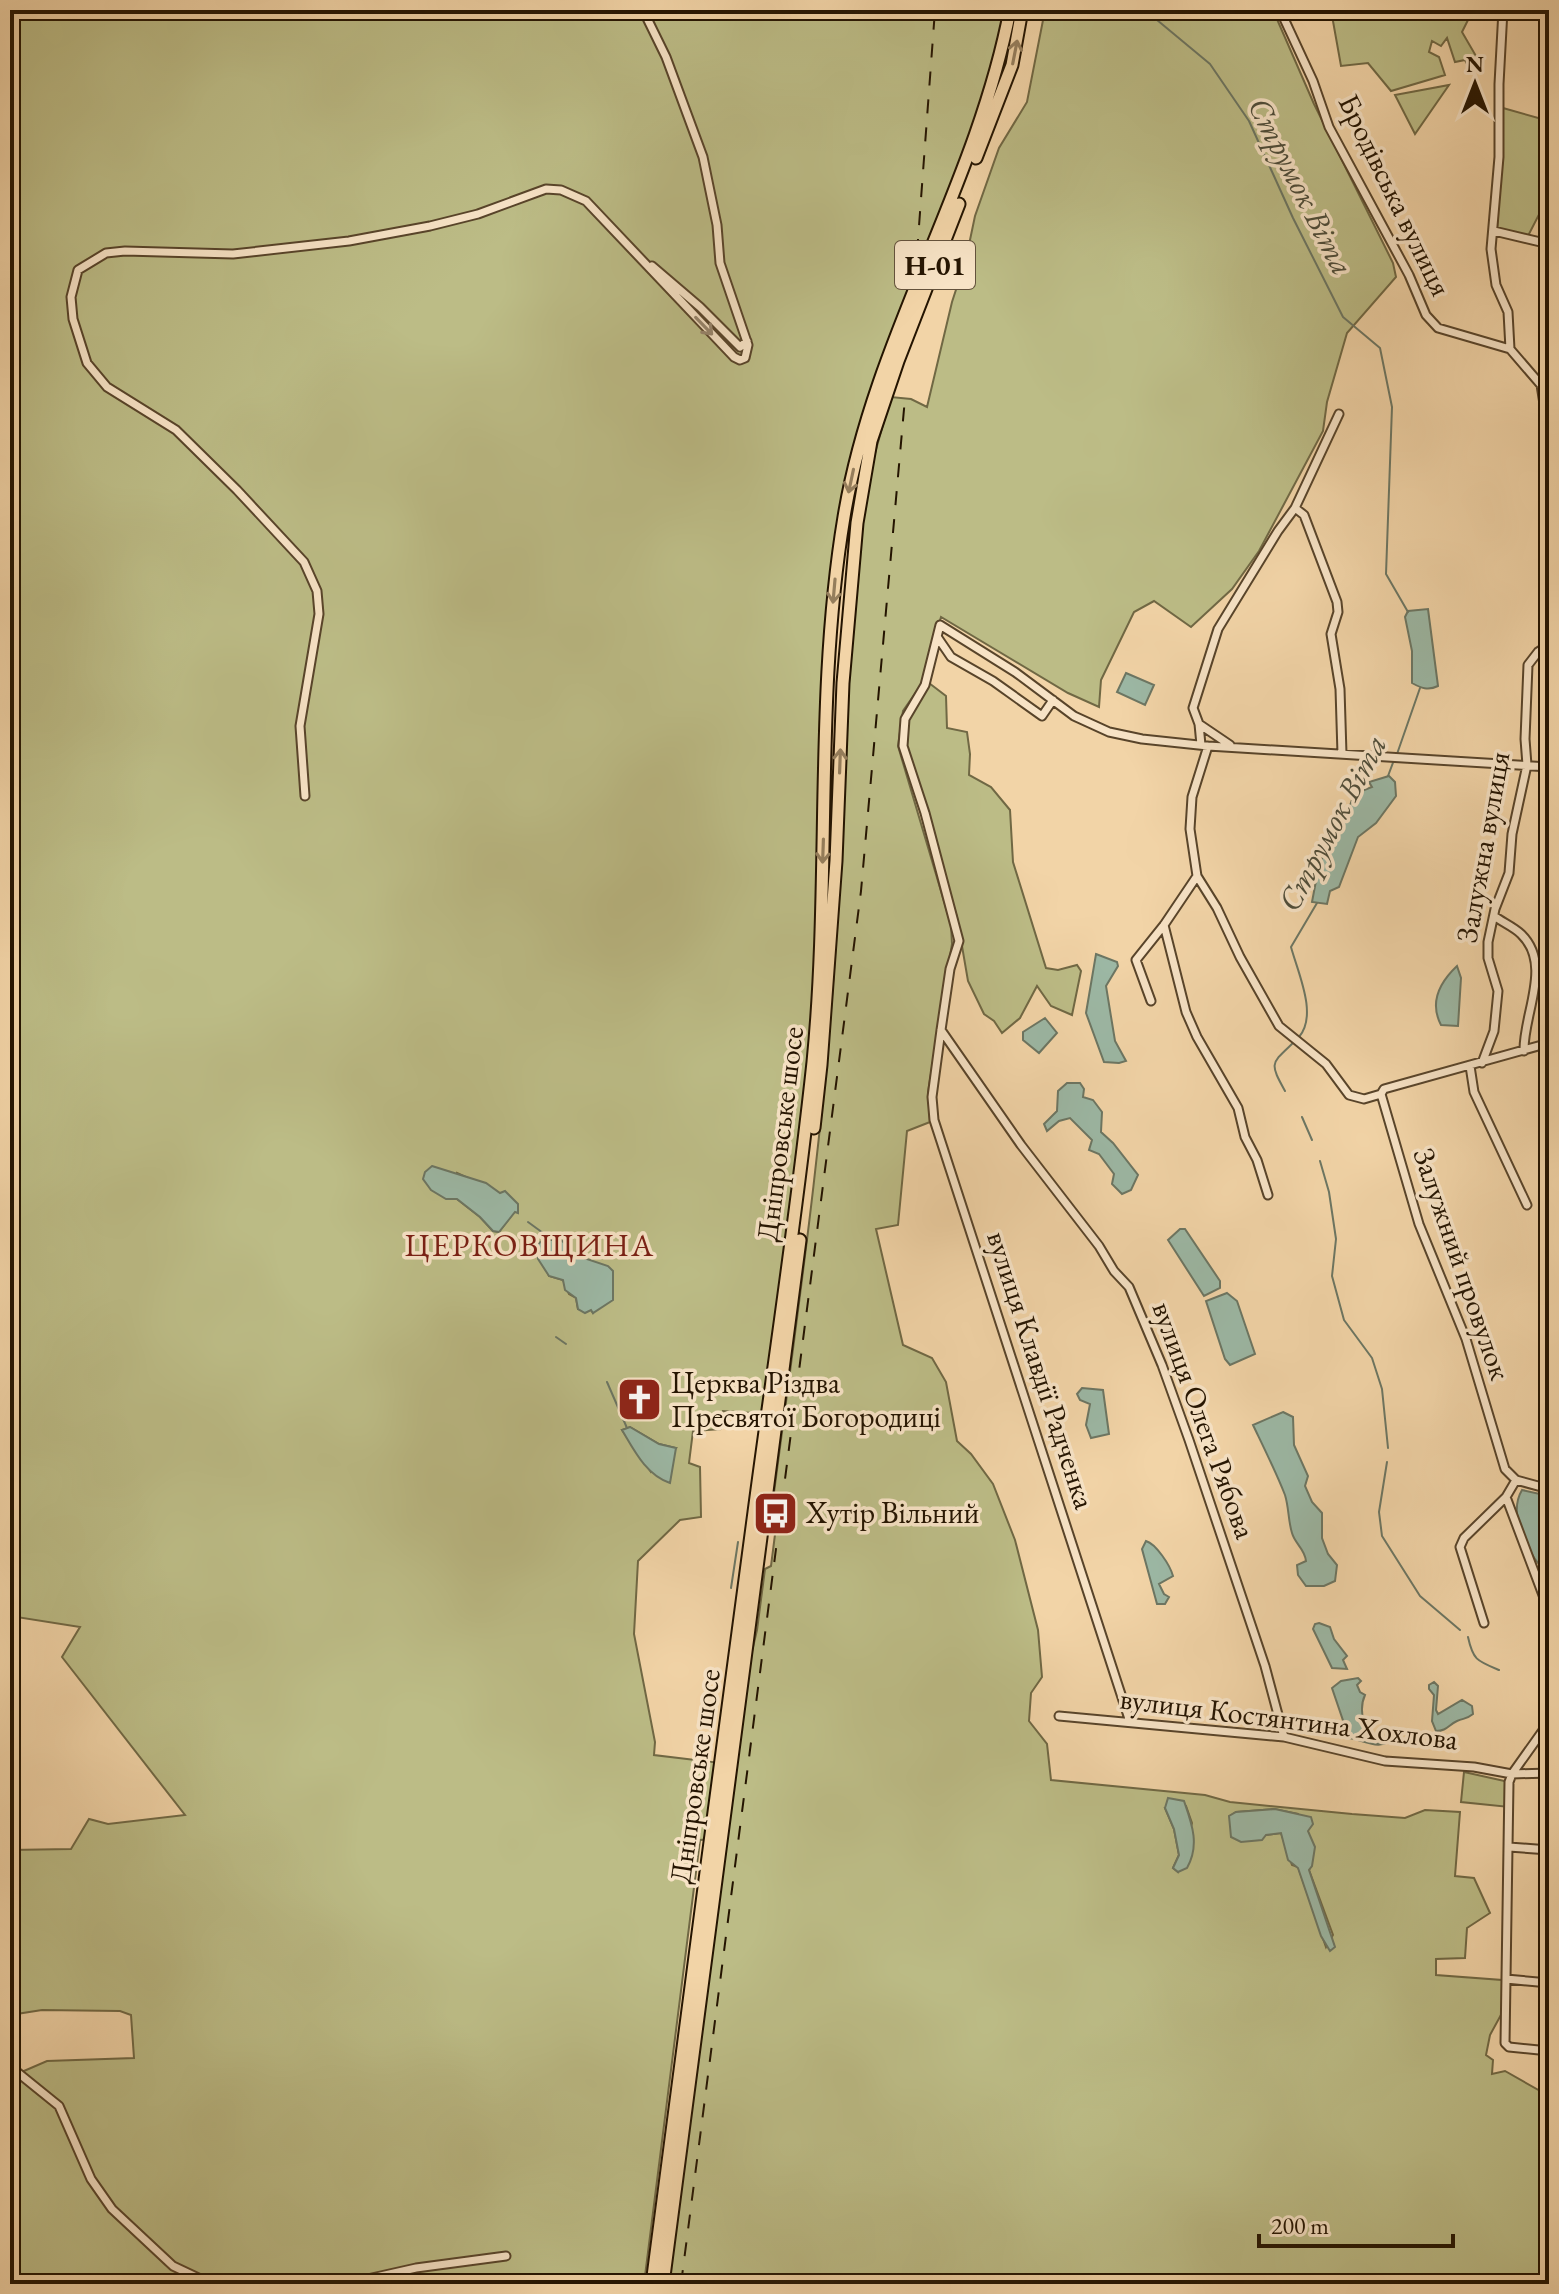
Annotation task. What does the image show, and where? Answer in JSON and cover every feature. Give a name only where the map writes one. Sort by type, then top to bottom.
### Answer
[{"type":"main road","name":"Дніпровське шосе","points":[[652,2284],[802,1170],[818,1014],[829,656],[834,583],[844,514],[858,447],[879,383],[967,163],[987,103],[1010,10]]},
{"type":"main road","name":"Дніпровське шосе","points":[[663,2284],[821,1065],[836,861],[844,667],[857,523],[871,441],[898,361],[1012,65],[1022,10]]},
{"type":"street","points":[[305,796],[300,726],[319,614],[317,591],[304,562],[237,490],[176,430],[107,387],[87,363],[78,341],[72,308],[73,282],[78,270],[106,253],[233,254],[349,241],[478,214],[546,189],[561,190],[586,201],[734,357],[740,360],[745,358],[747,341],[720,263],[717,225],[703,157],[672,71],[643,10]]},
{"type":"street","name":"Бродівська вулиця","points":[[1280,10],[1313,81],[1329,127],[1409,275],[1430,321],[1438,328],[1510,349]]},
{"type":"street","points":[[1503,10],[1492,271],[1508,312],[1510,349],[1541,385],[1549,436]]},
{"type":"street","points":[[1494,231],[1549,244]]},
{"type":"street","points":[[636,254],[700,307],[740,347],[747,341]]},
{"type":"street","points":[[1339,414],[1295,508],[1283,522],[1218,629],[1193,708],[1204,745],[1192,797],[1190,829],[1197,876],[1279,1026],[1326,1064],[1349,1095],[1364,1099],[1381,1094],[1384,1089],[1549,1043]]},
{"type":"street","points":[[1295,508],[1304,515],[1337,602],[1338,612],[1331,634],[1340,689],[1342,754]]},
{"type":"street","points":[[1053,700],[1042,716],[993,681],[951,657],[938,638],[940,625],[1015,672],[1053,700],[1074,716],[1109,732],[1142,739],[1204,745],[1549,767]]},
{"type":"street","name":"вулиця Клавдії Радченка","points":[[938,638],[925,685],[905,719],[903,746],[925,813],[959,941],[950,969],[941,1030],[932,1097],[934,1120],[1130,1722]]},
{"type":"street","name":"Залужна вулиця","points":[[1482,1063],[1494,1031],[1498,991],[1488,958],[1494,916],[1509,873],[1512,834],[1527,765],[1528,665],[1538,652],[1549,645]]},
{"type":"street","points":[[1199,724],[1233,747]]},
{"type":"street","points":[[1151,1001],[1136,960],[1197,876]]},
{"type":"street","points":[[1494,916],[1521,934],[1533,953],[1537,970],[1524,1051]]},
{"type":"street","points":[[1164,925],[1186,1012],[1238,1108],[1245,1137],[1257,1160],[1268,1195]]},
{"type":"street","name":"вулиця Олега Рябова","points":[[941,1030],[1133,1295],[1189,1440],[1265,1666],[1284,1737]]},
{"type":"street","points":[[1470,1066],[1474,1092],[1527,1205]]},
{"type":"street","name":"Залужний провулок","points":[[1381,1094],[1419,1224],[1466,1339],[1505,1469],[1516,1480]]},
{"type":"street","points":[[1484,1623],[1460,1547],[1464,1538],[1506,1497],[1516,1480],[1549,1489]]},
{"type":"street","points":[[1506,1497],[1549,1611]]},
{"type":"street","name":"вулиця Костянтина Хохлова","points":[[1059,1716],[1284,1737],[1385,1761],[1474,1767],[1512,1774],[1549,1773]]},
{"type":"street","points":[[1549,1722],[1509,1782],[1506,1979],[1506,2046],[1549,2051]]},
{"type":"street","points":[[1509,1847],[1549,1850]]},
{"type":"street","points":[[1506,1979],[1549,1983]]},
{"type":"street","points":[[10,2063],[59,2106],[91,2179],[112,2209],[173,2266],[211,2284]]},
{"type":"street","points":[[345,2284],[416,2268],[506,2256]]},
{"type":"green space","points":[[10,10],[1010,10],[1003,42],[858,447],[834,583],[818,1014],[767,1417],[723,1411],[721,1429],[693,1431],[689,1463],[700,1467],[701,1517],[680,1520],[638,1561],[634,1634],[655,1742],[654,1755],[721,1763],[711,1839],[700,1840],[644,2284],[10,2284],[10,2077],[47,2061],[134,2058],[131,2015],[120,2011],[42,2010],[10,2015],[10,1850],[71,1849],[89,1819],[108,1824],[185,1815],[62,1657],[80,1627],[10,1616]],"holes":[[[457,1173],[489,1186],[515,1211],[499,1232],[493,1231],[457,1199]],[[543,1240],[582,1258],[613,1279],[612,1287],[593,1313],[578,1309],[576,1298],[569,1294],[563,1280],[549,1276]],[[630,1427],[659,1444],[676,1448],[651,1472],[622,1430]]]},
{"type":"green space","points":[[1045,10],[1273,10],[1314,104],[1393,263],[1396,277],[1347,333],[1327,402],[1323,431],[1259,551],[1232,589],[1191,627],[1154,601],[1134,612],[1101,680],[1099,707],[1068,693],[941,617],[921,685],[903,711],[898,746],[951,925],[952,944],[928,1092],[930,1122],[907,1131],[898,1225],[876,1229],[903,1345],[932,1358],[946,1382],[957,1441],[993,1484],[1015,1540],[1038,1630],[1042,1677],[1031,1693],[1029,1721],[1047,1744],[1051,1780],[1352,1814],[1405,1818],[1425,1810],[1460,1812],[1455,1876],[1474,1878],[1490,1913],[1467,1928],[1465,1958],[1436,1959],[1436,1975],[1502,1980],[1502,2013],[1490,2035],[1486,2055],[1493,2060],[1492,2074],[1505,2071],[1549,2096],[1549,2284],[663,2284],[739,1707],[757,1630],[765,1569],[771,1566],[778,1511],[772,1508],[808,1232],[830,1024],[850,633],[862,510],[891,397],[911,399],[927,407],[975,216],[999,148],[1027,102]],"holes":[[[1186,1806],[1192,1823],[1178,1872],[1173,1868],[1179,1855],[1174,1829],[1165,1808]],[[1274,1809],[1298,1814],[1309,1835],[1313,1849],[1309,1870],[1333,1935],[1326,1947],[1298,1867],[1292,1865],[1281,1833],[1265,1835],[1230,1816],[1236,1812]]]},
{"type":"green space","points":[[1331,10],[1473,10],[1462,32],[1476,56],[1471,72],[1465,60],[1455,62],[1447,38],[1441,46],[1432,41],[1429,52],[1439,57],[1445,75],[1391,91],[1368,63],[1341,66]]},
{"type":"green space","points":[[1449,85],[1415,134],[1395,95]]},
{"type":"green space","points":[[1503,108],[1549,121],[1549,195],[1528,236],[1497,230]]},
{"type":"green space","points":[[929,683],[946,696],[947,728],[967,732],[969,775],[991,787],[1010,810],[1013,862],[1046,968],[1058,970],[1077,965],[1081,971],[1072,1015],[1051,1006],[1037,986],[1020,1018],[1002,1033],[994,1021],[984,1014],[968,981],[957,917],[906,747],[908,720]]},
{"type":"green space","points":[[1464,1772],[1509,1782],[1509,1807],[1461,1802]]},
{"type":"shaded area","points":[[1428,609],[1438,686],[1428,689],[1412,683],[1412,651],[1405,617],[1408,611]]},
{"type":"shaded area","points":[[1126,673],[1154,685],[1145,705],[1117,692]]},
{"type":"shaded area","points":[[1389,776],[1395,782],[1396,796],[1376,823],[1358,837],[1339,887],[1330,891],[1327,904],[1312,902],[1319,865],[1335,831],[1345,820],[1354,794],[1372,787],[1369,782]]},
{"type":"shaded area","points":[[1096,954],[1117,962],[1118,966],[1106,986],[1115,1041],[1126,1061],[1119,1063],[1104,1062],[1086,1013]]},
{"type":"shaded area","points":[[1457,966],[1461,978],[1458,1026],[1441,1025],[1436,1000],[1446,979]]},
{"type":"shaded area","points":[[1045,1018],[1057,1033],[1039,1053],[1023,1040],[1023,1032]]},
{"type":"shaded area","points":[[1067,1083],[1080,1083],[1084,1089],[1083,1097],[1093,1100],[1102,1112],[1101,1132],[1138,1175],[1131,1190],[1122,1194],[1112,1184],[1114,1174],[1099,1154],[1089,1150],[1092,1140],[1070,1118],[1059,1121],[1047,1131],[1044,1124],[1057,1111],[1058,1091]]},
{"type":"shaded area","points":[[432,1166],[486,1183],[500,1193],[505,1191],[518,1204],[518,1213],[515,1212],[499,1232],[493,1231],[457,1199],[446,1199],[431,1190],[423,1179]]},
{"type":"shaded area","points":[[1180,1229],[1185,1229],[1220,1281],[1220,1288],[1204,1296],[1168,1240]]},
{"type":"shaded area","points":[[543,1240],[561,1240],[569,1247],[569,1253],[608,1266],[613,1271],[613,1300],[593,1313],[578,1309],[576,1298],[565,1290],[563,1280],[549,1276],[538,1259],[537,1245]]},
{"type":"shaded area","points":[[1227,1293],[1237,1301],[1255,1354],[1230,1365],[1225,1359],[1206,1301]]},
{"type":"shaded area","points":[[1082,1388],[1103,1390],[1109,1434],[1091,1438],[1086,1425],[1090,1404],[1080,1400],[1077,1394]]},
{"type":"shaded area","points":[[1283,1412],[1293,1417],[1294,1445],[1308,1476],[1305,1486],[1312,1502],[1322,1513],[1322,1538],[1328,1554],[1337,1565],[1335,1581],[1324,1586],[1306,1586],[1298,1575],[1297,1565],[1306,1561],[1305,1557],[1292,1533],[1285,1495],[1253,1425]]},
{"type":"shaded area","points":[[630,1427],[659,1444],[676,1448],[670,1483],[654,1474],[642,1461],[622,1430]]},
{"type":"shaded area","points":[[1522,1490],[1549,1496],[1549,1576],[1535,1559],[1521,1532],[1517,1506]]},
{"type":"shaded area","points":[[1146,1541],[1162,1556],[1173,1576],[1159,1584],[1169,1597],[1165,1604],[1157,1604],[1142,1549]]},
{"type":"shaded area","points":[[1319,1623],[1330,1627],[1334,1639],[1347,1656],[1343,1660],[1347,1669],[1332,1668],[1313,1629]]},
{"type":"shaded area","points":[[1358,1678],[1361,1681],[1357,1685],[1365,1695],[1362,1714],[1372,1739],[1377,1743],[1395,1737],[1383,1744],[1378,1745],[1349,1738],[1332,1688],[1341,1681]]},
{"type":"shaded area","points":[[1434,1682],[1438,1686],[1438,1714],[1462,1700],[1472,1706],[1473,1714],[1436,1731],[1432,1721],[1434,1695],[1429,1689]]},
{"type":"shaded area","points":[[1168,1798],[1184,1801],[1193,1834],[1191,1859],[1187,1868],[1178,1872],[1173,1868],[1179,1855],[1174,1829],[1165,1808]]},
{"type":"shaded area","points":[[1275,1809],[1311,1817],[1313,1824],[1308,1831],[1315,1847],[1309,1870],[1335,1947],[1330,1951],[1321,1936],[1298,1868],[1288,1860],[1281,1833],[1266,1835],[1262,1840],[1241,1842],[1231,1837],[1229,1816],[1236,1812]]},
{"type":"waterway","name":"Струмок Віта","points":[[1145,10],[1210,64],[1249,121],[1343,317],[1380,348],[1392,407],[1386,574],[1408,612]]},
{"type":"waterway","name":"Струмок Віта","points":[[1397,754],[1420,688]]},
{"type":"waterway","name":"Струмок Віта","points":[[1388,776],[1394,760]]},
{"type":"waterway","name":"Струмок Віта","points":[[1299,1037],[1307,1017],[1307,1006],[1291,947],[1317,903]]},
{"type":"waterway","name":"Струмок Віта","points":[[1285,1091],[1276,1074],[1275,1064],[1294,1042]]},
{"type":"waterway","name":"Струмок Віта","points":[[1302,1117],[1312,1140]]},
{"type":"waterway","name":"Струмок Віта","points":[[1320,1161],[1329,1192],[1336,1239],[1332,1276],[1344,1320],[1372,1358],[1382,1389],[1388,1448]]},
{"type":"waterway","points":[[528,1222],[554,1241]]},
{"type":"waterway","points":[[556,1337],[566,1344]]},
{"type":"waterway","points":[[607,1382],[627,1428]]},
{"type":"waterway","name":"Струмок Віта","points":[[1387,1462],[1379,1512],[1382,1536],[1420,1596],[1460,1630]]},
{"type":"waterway","points":[[731,1588],[738,1542]]},
{"type":"waterway","name":"Струмок Віта","points":[[1468,1637],[1477,1659],[1499,1670]]},
{"type":"railway","points":[[917,253],[935,10]]},
{"type":"railway","points":[[681,2284],[861,891],[905,398]]},
{"type":"place","name":"Церква Різдва Пресвятої Богородиці","points":[[640,1400]]},
{"type":"place","name":"Хутір Вільний","points":[[775,1513]]},
{"type":"district","name":"ЦЕРКОВЩИНА","points":[[530,1245]]}]
